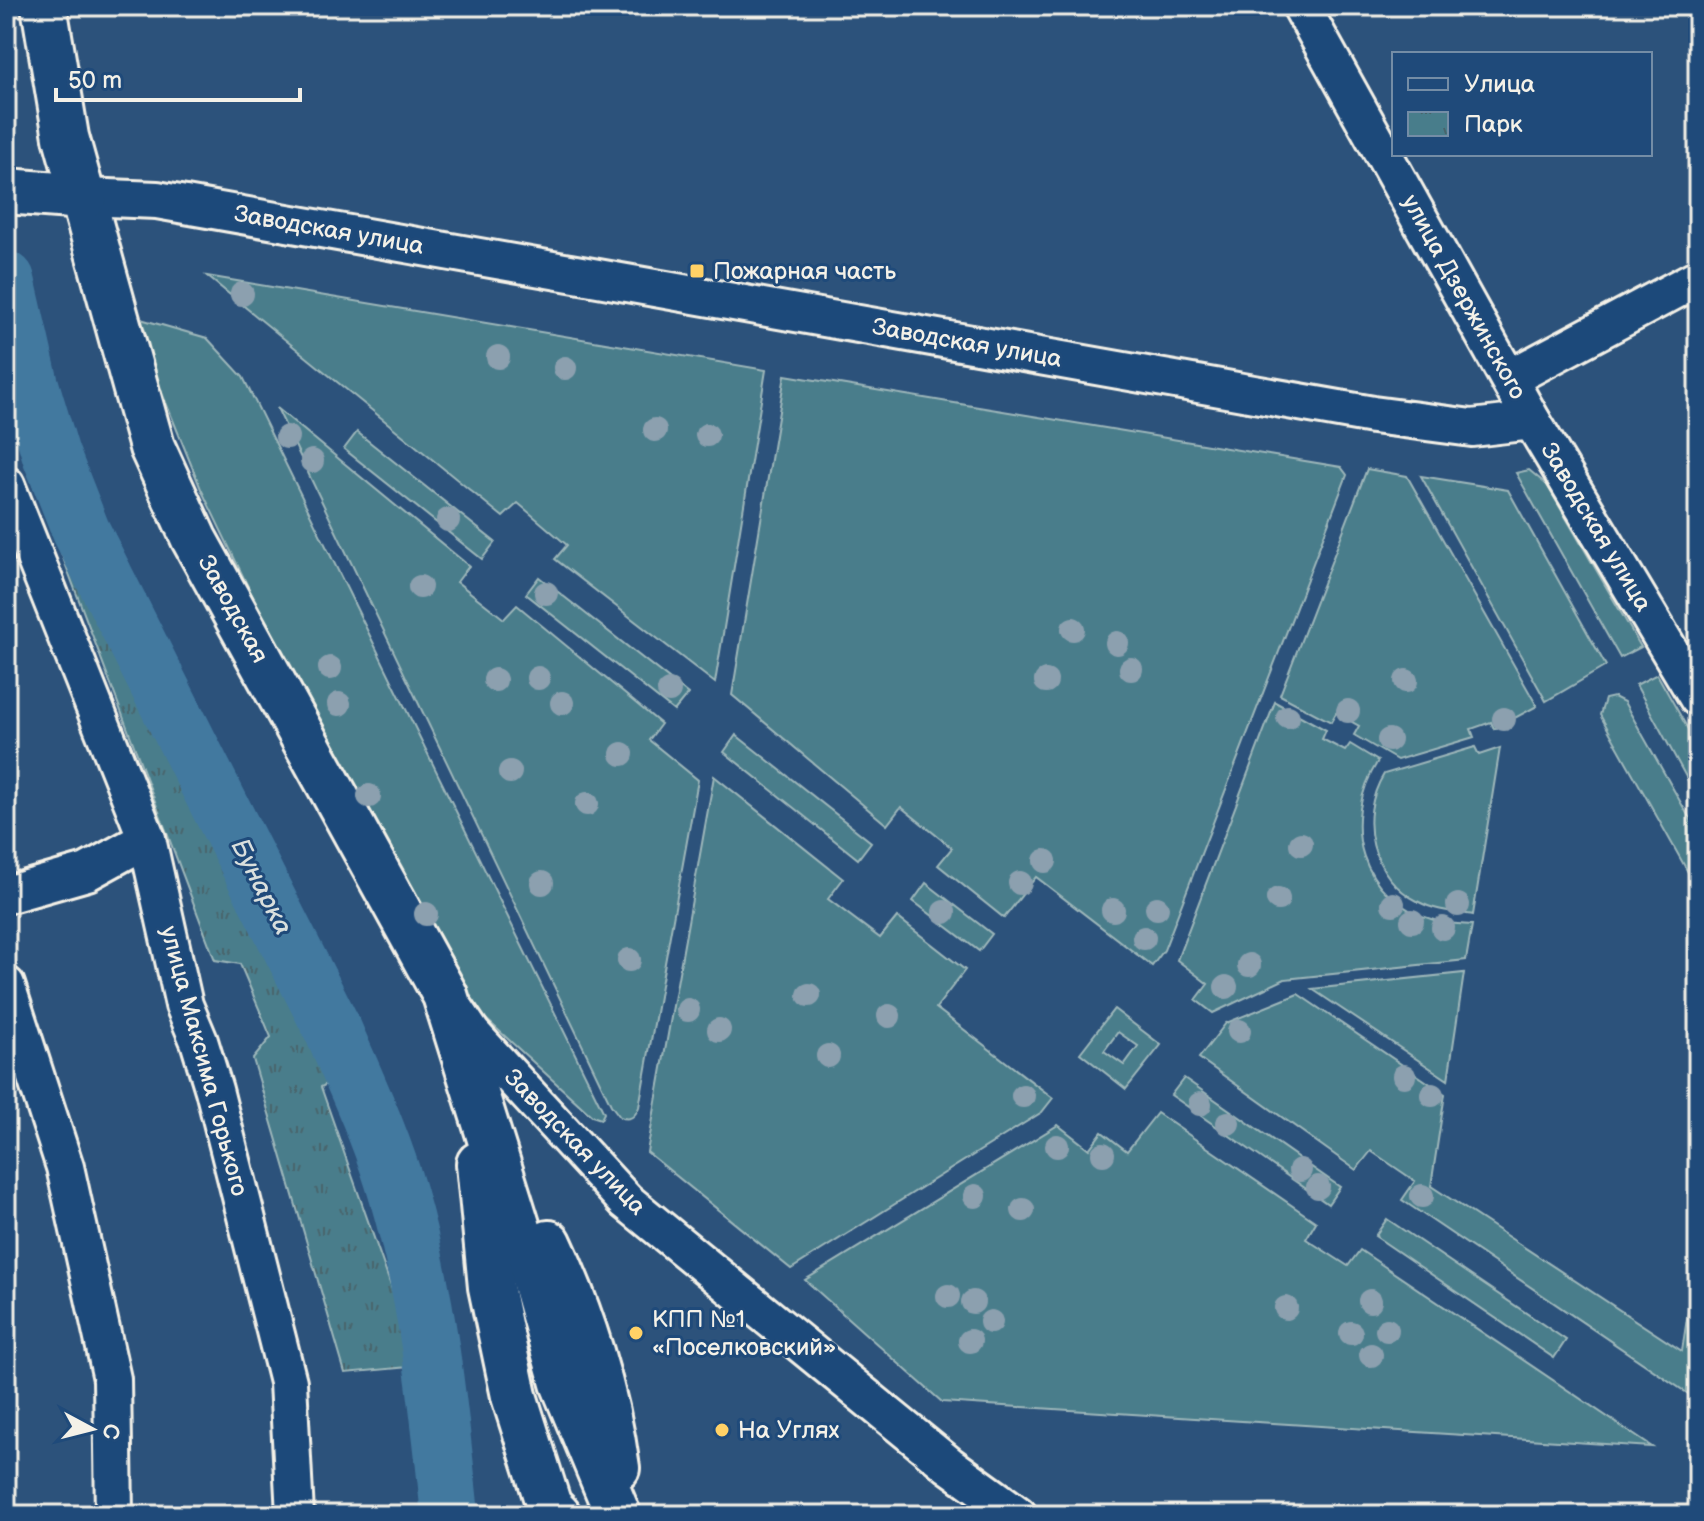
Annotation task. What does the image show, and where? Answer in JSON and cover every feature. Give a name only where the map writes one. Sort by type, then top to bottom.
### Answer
[{"type":"main road","name":"Заводская","points":[[44,6],[66,137],[152,447],[194,539],[445,995],[471,1074],[554,1385]]},
{"type":"main road","points":[[23,192],[84,197]]},
{"type":"main road","points":[[552,1512],[554,1385]]},
{"type":"main road","points":[[554,1385],[618,1515]]},
{"type":"street","name":"улица Дзержинского","points":[[1301,6],[1532,421]]},
{"type":"street","name":"Заводская улица","points":[[84,197],[172,203],[1373,415],[1472,428],[1532,421],[1698,698]]},
{"type":"street","points":[[1510,378],[1698,278]]},
{"type":"street","name":"улица Максима Горького","points":[[6,485],[147,839],[184,1005],[199,1041],[217,1102],[288,1382],[295,1515]]},
{"type":"street","points":[[6,895],[87,872],[147,839]]},
{"type":"street","points":[[6,985],[65,1167],[112,1379],[114,1515]]},
{"type":"street","name":"Заводская улица","points":[[445,995],[472,1034],[626,1201],[949,1465],[1018,1515]]},
{"type":"green space","points":[[207,276],[766,370],[715,683],[555,559],[567,545],[518,503],[503,517]]},
{"type":"green space","points":[[137,318],[207,338],[243,377],[604,1113],[601,1119],[592,1116],[485,1018],[429,932],[253,597],[201,489],[145,351]]},
{"type":"green space","points":[[785,375],[1341,467],[1347,475],[1164,950],[1152,966],[1036,877],[1004,918],[938,865],[952,848],[901,807],[887,825],[732,695]]},
{"type":"green space","points":[[277,408],[469,566],[457,582],[504,619],[517,605],[661,724],[649,740],[698,780],[639,1107],[632,1117],[620,1117],[611,1105]]},
{"type":"green space","points":[[357,432],[495,542],[482,559],[344,449]]},
{"type":"green space","points":[[1367,469],[1407,476],[1537,706],[1494,729],[1491,722],[1471,729],[1474,737],[1397,760],[1354,735],[1359,726],[1336,713],[1331,722],[1280,695]]},
{"type":"green space","points":[[1529,470],[1547,485],[1641,647],[1620,658],[1516,473]]},
{"type":"green space","points":[[1421,476],[1508,490],[1606,666],[1546,701]]},
{"type":"green space","points":[[44,486],[153,701],[252,877],[351,1071],[321,1087],[419,1366],[345,1373],[253,1059],[271,1037],[240,964],[215,960],[37,489]]},
{"type":"green space","points":[[539,577],[688,694],[674,711],[526,594]]},
{"type":"green space","points":[[1657,674],[1698,747],[1698,799],[1636,685]]},
{"type":"green space","points":[[1614,697],[1624,702],[1698,833],[1698,890],[1600,715],[1605,699]]},
{"type":"green space","points":[[1275,702],[1326,730],[1322,739],[1345,751],[1350,744],[1378,761],[1366,785],[1360,809],[1359,833],[1373,877],[1389,895],[1409,910],[1439,921],[1472,925],[1466,960],[1285,979],[1213,1013],[1196,1000],[1208,984],[1177,960]]},
{"type":"green space","points":[[736,735],[871,842],[858,859],[724,752]]},
{"type":"green space","points":[[1475,747],[1479,755],[1500,748],[1473,915],[1446,911],[1419,902],[1389,878],[1373,846],[1371,809],[1384,774]]},
{"type":"green space","points":[[714,776],[843,879],[828,899],[880,938],[897,917],[965,970],[936,1008],[1053,1098],[1042,1112],[791,1269],[647,1152]]},
{"type":"green space","points":[[926,883],[992,934],[979,951],[913,901]]},
{"type":"green space","points":[[1464,973],[1448,1080],[1312,989]]},
{"type":"green space","points":[[1298,994],[1445,1094],[1431,1186],[1682,1351],[1694,1273],[1698,1269],[1698,1398],[1402,1200],[1415,1181],[1371,1151],[1356,1170],[1199,1058],[1226,1023]]},
{"type":"green space","points":[[1114,1009],[1161,1045],[1126,1089],[1080,1053]],"holes":[[[1118,1032],[1138,1046],[1124,1065],[1104,1051]]]},
{"type":"green space","points":[[1184,1078],[1340,1187],[1328,1204],[1171,1095]]},
{"type":"green space","points":[[1157,1113],[1316,1222],[1306,1239],[1348,1266],[1360,1250],[1652,1447],[942,1402],[805,1280],[1058,1125],[1089,1149],[1102,1132],[1127,1151]]},
{"type":"green space","points":[[1387,1219],[1566,1340],[1554,1358],[1375,1236]]},
{"type":"waterway","name":"Бунарка","points":[[6,280],[30,385],[51,455],[81,531],[333,1030],[384,1153],[408,1234],[425,1313],[450,1515]]},
{"type":"place","name":"Пожарная часть","points":[[697,271]]},
{"type":"place","name":"КПП №1 «Поселковский»","points":[[636,1333]]},
{"type":"place","name":"На Углях","points":[[722,1430]]}]
